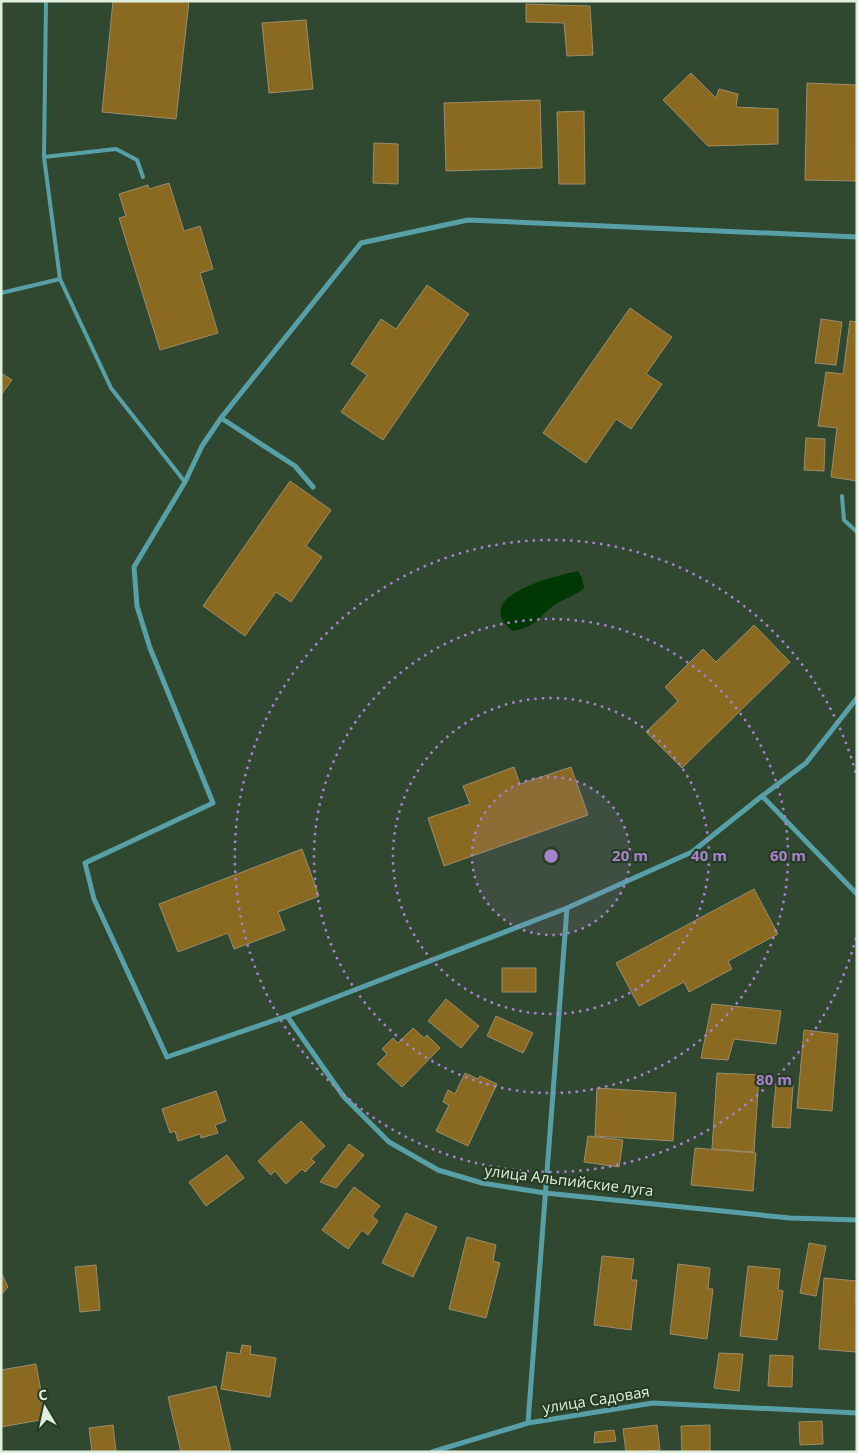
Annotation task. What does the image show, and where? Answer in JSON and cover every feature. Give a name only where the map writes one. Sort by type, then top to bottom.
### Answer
[{"type":"street","points":[[857,237],[468,220],[361,243],[221,418],[202,446],[185,482],[134,567],[137,606],[150,648],[214,803],[84,863],[94,899],[167,1057],[286,1016],[567,908],[692,852],[806,763],[857,698]]},
{"type":"street","points":[[221,418],[295,466],[313,488]]},
{"type":"street","points":[[762,796],[857,894]]},
{"type":"street","points":[[528,1423],[567,908]]},
{"type":"street","name":"улица Альпийские луга","points":[[286,1016],[344,1098],[389,1142],[438,1170],[482,1184],[545,1193],[790,1218],[857,1220]]},
{"type":"street","name":"улица Садовая","points":[[432,1452],[528,1423],[653,1403],[857,1413]]},
{"type":"lane","points":[[46,1],[44,158],[60,279],[111,388],[185,482]]},
{"type":"lane","points":[[44,158],[116,149],[137,160],[143,177]]},
{"type":"lane","points":[[1,293],[60,279]]},
{"type":"lane","points":[[842,496],[844,520],[857,532]]},
{"type":"shaded area","points":[[578,571],[584,588],[553,606],[536,622],[513,631],[502,619],[501,608],[508,598],[520,590],[536,583]]},
{"type":"building","points":[[113,1],[189,1],[176,119],[102,112]]},
{"type":"building","points":[[526,4],[590,6],[593,55],[567,56],[564,23],[526,22]]},
{"type":"building","points":[[306,20],[313,89],[269,93],[262,23]]},
{"type":"building","points":[[691,73],[716,98],[719,89],[738,94],[736,107],[778,109],[778,144],[708,146],[663,100]]},
{"type":"building","points":[[807,83],[857,85],[856,181],[805,180]]},
{"type":"building","points":[[540,100],[542,168],[446,171],[444,103]]},
{"type":"building","points":[[584,111],[585,184],[559,184],[557,112]]},
{"type":"building","points":[[374,143],[398,144],[398,184],[373,183]]},
{"type":"building","points":[[169,183],[184,231],[200,226],[213,269],[200,273],[218,333],[160,350],[119,218],[126,216],[119,194],[148,185],[149,189]]},
{"type":"building","points":[[427,285],[469,314],[383,440],[341,412],[367,375],[351,364],[381,319],[396,329]]},
{"type":"building","points":[[630,308],[672,337],[646,374],[662,384],[631,429],[616,419],[586,463],[543,433]]},
{"type":"building","points":[[821,319],[842,322],[836,365],[815,363]]},
{"type":"building","points":[[850,321],[857,322],[857,481],[831,477],[837,428],[818,426],[826,372],[843,374]]},
{"type":"building","points":[[1,373],[12,380],[1,395]]},
{"type":"building","points":[[806,438],[825,439],[824,471],[804,470]]},
{"type":"building","points":[[290,481],[331,510],[306,546],[322,557],[291,602],[276,592],[245,636],[203,606]]},
{"type":"building","points":[[754,625],[790,662],[682,768],[646,732],[678,701],[665,687],[703,649],[716,662]]},
{"type":"building","points":[[514,767],[520,784],[571,767],[588,815],[444,866],[428,818],[470,804],[463,786]]},
{"type":"building","points":[[302,849],[319,896],[278,912],[285,930],[234,949],[228,933],[178,952],[159,904]]},
{"type":"building","points":[[754,889],[778,934],[728,961],[732,969],[689,992],[684,982],[639,1006],[616,963]]},
{"type":"building","points":[[502,968],[536,968],[536,992],[502,992]]},
{"type":"building","points":[[446,999],[479,1026],[461,1048],[428,1021]]},
{"type":"building","points":[[712,1004],[781,1011],[776,1044],[734,1039],[728,1060],[701,1058]]},
{"type":"building","points":[[496,1016],[533,1033],[523,1053],[487,1036]]},
{"type":"building","points":[[413,1028],[424,1038],[427,1035],[440,1048],[402,1087],[377,1064],[387,1054],[382,1049],[393,1038],[398,1043]]},
{"type":"building","points":[[804,1030],[838,1034],[832,1111],[797,1108]]},
{"type":"building","points":[[465,1073],[478,1079],[480,1076],[497,1084],[468,1146],[436,1131],[449,1105],[443,1102],[448,1090],[455,1094]]},
{"type":"building","points":[[717,1073],[759,1075],[754,1152],[712,1149]]},
{"type":"building","points":[[776,1083],[793,1085],[790,1128],[772,1127]]},
{"type":"building","points":[[597,1088],[676,1093],[673,1141],[595,1136]]},
{"type":"building","points":[[216,1091],[226,1121],[215,1125],[218,1133],[201,1138],[200,1134],[178,1141],[175,1131],[170,1133],[162,1109]]},
{"type":"building","points":[[301,1121],[325,1146],[311,1159],[315,1162],[305,1172],[302,1169],[286,1184],[275,1171],[271,1175],[258,1161]]},
{"type":"building","points":[[588,1136],[623,1140],[619,1167],[584,1162]]},
{"type":"building","points":[[349,1144],[364,1155],[336,1188],[320,1182]]},
{"type":"building","points":[[695,1148],[756,1153],[753,1191],[691,1185]]},
{"type":"building","points":[[227,1155],[244,1178],[206,1206],[189,1182]]},
{"type":"building","points":[[354,1187],[380,1206],[372,1216],[378,1221],[368,1235],[362,1230],[348,1249],[322,1230]]},
{"type":"building","points":[[406,1213],[437,1227],[413,1277],[382,1263]]},
{"type":"building","points":[[467,1237],[496,1245],[493,1261],[500,1263],[486,1318],[449,1309]]},
{"type":"building","points":[[809,1243],[826,1246],[816,1296],[800,1293]]},
{"type":"building","points":[[602,1256],[634,1259],[631,1280],[637,1280],[631,1330],[594,1325]]},
{"type":"building","points":[[678,1264],[710,1268],[708,1289],[713,1289],[707,1339],[670,1334]]},
{"type":"building","points":[[96,1265],[100,1310],[80,1312],[75,1267]]},
{"type":"building","points":[[748,1266],[780,1269],[778,1290],[783,1291],[777,1340],[740,1336]]},
{"type":"building","points":[[1,1272],[8,1287],[1,1295]]},
{"type":"building","points":[[824,1278],[857,1281],[855,1302],[857,1302],[856,1352],[819,1349]]},
{"type":"building","points":[[242,1345],[251,1346],[250,1354],[276,1358],[270,1397],[221,1389],[227,1352],[240,1354]]},
{"type":"building","points":[[719,1353],[743,1354],[739,1391],[714,1388]]},
{"type":"building","points":[[770,1355],[793,1356],[792,1387],[768,1386]]},
{"type":"building","points":[[36,1364],[46,1419],[1,1427],[1,1370]]},
{"type":"building","points":[[216,1386],[231,1451],[181,1452],[168,1397]]},
{"type":"building","points":[[822,1421],[823,1444],[800,1445],[799,1422]]},
{"type":"building","points":[[113,1425],[116,1452],[92,1452],[89,1428]]},
{"type":"building","points":[[657,1425],[660,1450],[626,1452],[623,1429]]},
{"type":"building","points":[[710,1425],[710,1452],[682,1452],[681,1426]]},
{"type":"building","points":[[614,1430],[616,1441],[594,1443],[595,1432]]}]
